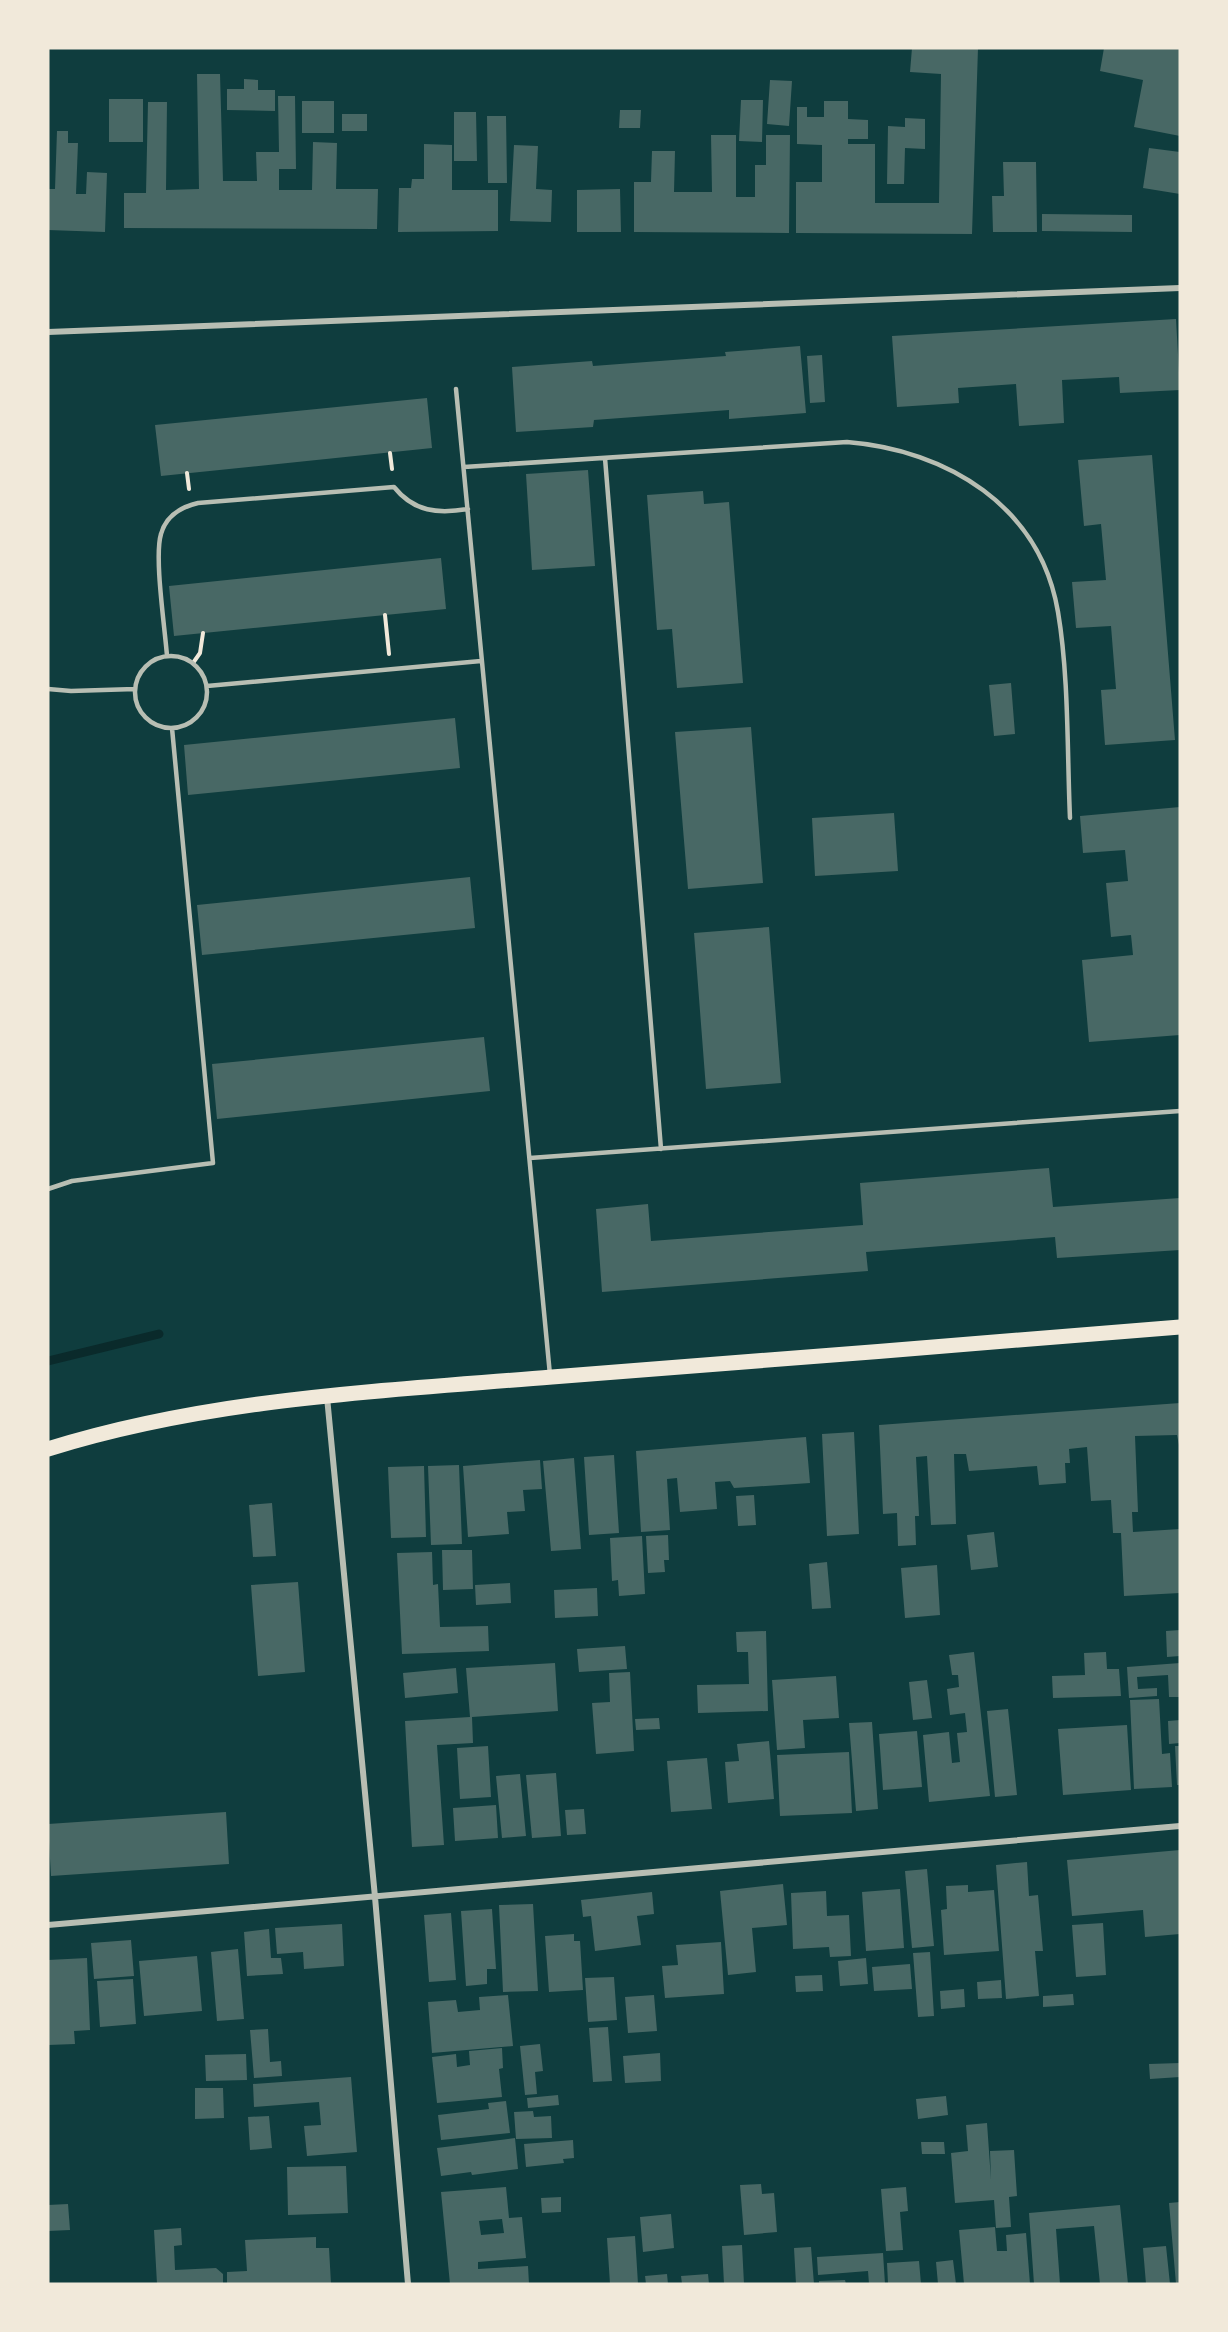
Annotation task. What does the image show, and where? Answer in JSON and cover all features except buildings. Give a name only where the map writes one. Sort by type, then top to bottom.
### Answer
[{"type":"main road","points":[[48,1449],[109,1430],[179,1414],[327,1395],[1180,1327]]},
{"type":"street","points":[[48,332],[1180,288]]},
{"type":"street","points":[[327,1395],[375,1897],[408,2284]]},
{"type":"street","points":[[48,1925],[1180,1826]]},
{"type":"lane","points":[[456,389],[550,1377]]},
{"type":"lane","points":[[464,467],[847,442],[879,444],[938,463],[986,492],[1006,510],[1025,533],[1040,558],[1055,602],[1061,637],[1070,818]]},
{"type":"lane","points":[[605,458],[661,1149]]},
{"type":"lane","points":[[167,656],[159,547],[166,522],[182,508],[198,503],[394,487],[402,497],[424,509],[438,512],[468,509]]},
{"type":"lane","points":[[167,656],[181,657],[193,663],[202,673],[207,686],[207,698],[203,710],[195,720],[172,728],[148,720],[141,711],[135,689],[144,668],[155,660],[167,656]]},
{"type":"lane","points":[[207,686],[482,661]]},
{"type":"lane","points":[[48,689],[71,691],[135,689]]},
{"type":"lane","points":[[48,1189],[72,1181],[213,1163],[172,728]]},
{"type":"lane","points":[[530,1158],[1180,1112]]},
{"type":"path","points":[[385,615],[390,669]]},
{"type":"path","points":[[193,663],[200,653],[203,633]]},
{"type":"waterway","points":[[48,1361],[159,1334]]}]
